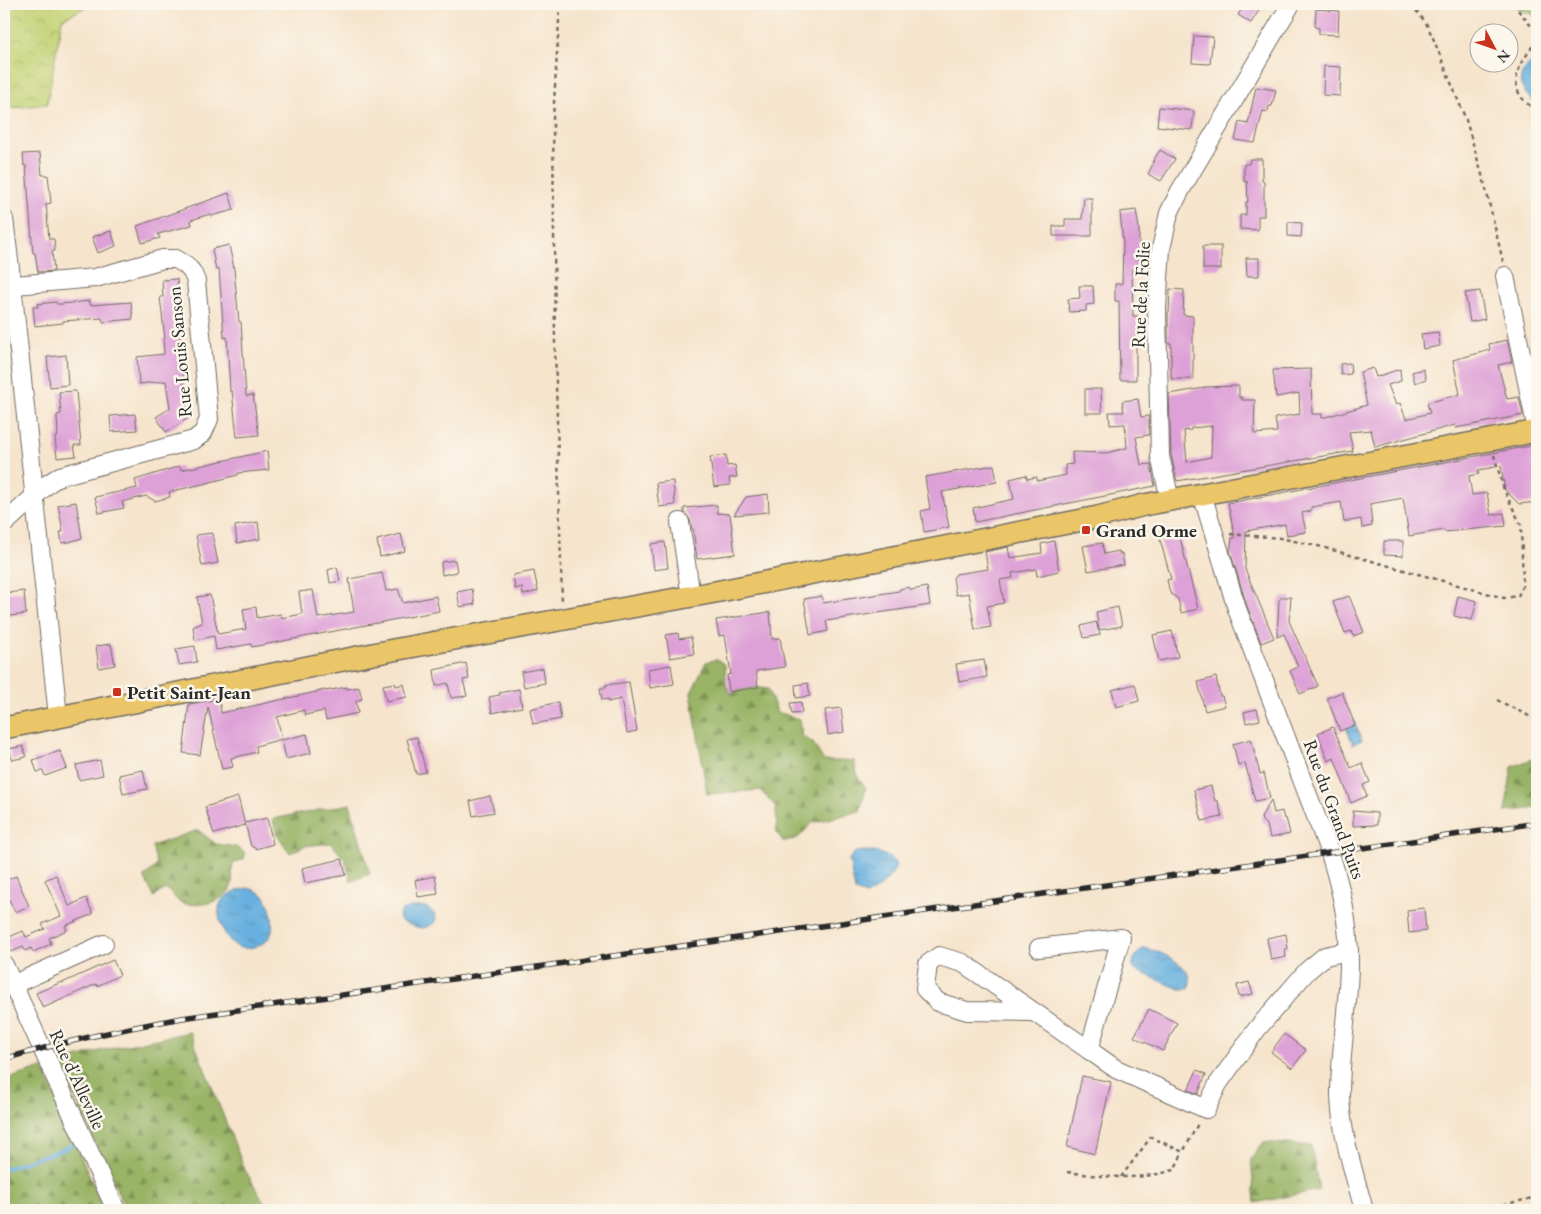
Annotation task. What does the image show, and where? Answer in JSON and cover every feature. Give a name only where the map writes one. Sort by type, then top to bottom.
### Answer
[{"type":"main road","points":[[4,728],[393,650],[691,597],[1098,517],[1128,508],[1537,430]]},
{"type":"street","name":"Rue de la Folie","points":[[1170,500],[1160,456],[1157,308],[1160,249],[1164,231],[1169,213],[1180,191],[1291,4]]},
{"type":"street","points":[[4,219],[8,286],[34,496],[58,716]]},
{"type":"street","name":"Rue Louis Sanson","points":[[4,524],[34,496],[60,476],[194,440],[203,432],[209,420],[196,281],[186,265],[176,259],[164,259],[95,278],[8,286]]},
{"type":"street","points":[[1505,276],[1537,430]]},
{"type":"street","name":"Rue du Grand Puits","points":[[1202,494],[1237,609],[1330,853],[1342,892],[1348,951],[1348,991],[1340,1096],[1349,1154],[1364,1210]]},
{"type":"street","points":[[680,522],[691,597]]},
{"type":"street","points":[[1039,948],[1121,938],[1089,1050]]},
{"type":"street","points":[[12,985],[104,944]]},
{"type":"street","points":[[1034,1012],[967,1011],[938,1002],[925,989],[928,964],[939,956],[963,963],[1034,1012],[1089,1050],[1116,1069],[1206,1109],[1218,1084],[1257,1029],[1307,971],[1325,956],[1348,951]]},
{"type":"street","name":"Rue d'Alleville","points":[[4,965],[116,1210]]},
{"type":"path","points":[[560,4],[553,129],[555,347],[563,620]]},
{"type":"path","points":[[1411,4],[1426,23],[1434,38],[1466,120],[1485,185],[1503,258],[1505,276]]},
{"type":"path","points":[[1513,4],[1537,33]]},
{"type":"path","points":[[1537,40],[1519,67],[1516,84],[1522,97],[1537,112]]},
{"type":"path","points":[[1223,534],[1280,538],[1318,546],[1504,598],[1518,596],[1523,585],[1521,525],[1504,490],[1496,466]]},
{"type":"path","points":[[1497,700],[1537,720]]},
{"type":"path","points":[[1067,1172],[1110,1178],[1158,1175],[1174,1170],[1206,1109]]},
{"type":"path","points":[[1121,1177],[1151,1136],[1183,1152]]},
{"type":"path","points":[[1480,1210],[1537,1197]]},
{"type":"green space","points":[[4,4],[92,4],[62,19],[47,104],[4,109]]},
{"type":"green space","points":[[1516,4],[1537,4],[1537,16],[1520,10]]},
{"type":"green space","points":[[717,659],[725,665],[726,685],[730,693],[752,687],[768,689],[777,712],[800,719],[802,736],[813,743],[824,761],[854,761],[858,778],[866,788],[860,811],[812,823],[798,838],[784,842],[777,833],[776,807],[760,790],[707,794],[691,693],[706,662]]},
{"type":"green space","points":[[1537,757],[1537,808],[1505,812],[1512,767]]},
{"type":"green space","points":[[350,804],[370,874],[351,881],[345,860],[331,843],[304,846],[290,853],[276,833],[273,819]]},
{"type":"green space","points":[[198,830],[216,844],[236,847],[245,853],[244,859],[233,864],[232,884],[229,890],[218,899],[194,905],[180,902],[165,889],[154,897],[144,877],[157,865],[152,846]]},
{"type":"green space","points":[[190,1032],[245,1170],[269,1210],[126,1210],[59,1063],[99,1051]]},
{"type":"green space","points":[[43,1068],[104,1210],[4,1210],[4,1080]]},
{"type":"green space","points":[[1264,1142],[1311,1146],[1319,1190],[1255,1203],[1251,1159]]},
{"type":"water","points":[[1537,59],[1537,105],[1523,89],[1521,79],[1527,66]]},
{"type":"water","points":[[1354,721],[1362,740],[1353,744],[1345,725]]},
{"type":"water","points":[[864,851],[882,854],[896,864],[892,873],[884,882],[866,895],[855,891],[849,859],[855,852]]},
{"type":"water","points":[[248,888],[259,892],[265,897],[271,910],[273,925],[271,934],[265,942],[255,947],[243,948],[233,944],[228,939],[221,925],[219,910],[220,903],[226,896]]},
{"type":"water","points":[[411,907],[426,907],[435,914],[436,921],[427,927],[420,928],[401,921],[399,916],[402,910]]},
{"type":"water","points":[[1144,948],[1163,954],[1183,967],[1190,977],[1189,989],[1179,989],[1133,969],[1135,957]]},
{"type":"building","points":[[1245,4],[1263,4],[1251,23],[1238,15]]},
{"type":"building","points":[[1316,9],[1339,11],[1338,35],[1319,34],[1319,28],[1315,27]]},
{"type":"building","points":[[1194,36],[1213,37],[1210,64],[1192,63]]},
{"type":"building","points":[[1324,66],[1341,67],[1340,96],[1323,95]]},
{"type":"building","points":[[1256,87],[1276,90],[1272,106],[1269,106],[1268,112],[1263,111],[1255,143],[1235,140],[1239,122],[1248,124]]},
{"type":"building","points":[[1159,107],[1194,111],[1192,130],[1157,126]]},
{"type":"building","points":[[1160,150],[1175,159],[1161,181],[1148,174]]},
{"type":"building","points":[[40,153],[42,175],[48,175],[51,203],[46,204],[49,239],[54,239],[55,251],[52,251],[54,271],[38,272],[35,253],[33,253],[26,166],[24,166],[23,154]]},
{"type":"building","points":[[1250,159],[1262,159],[1264,216],[1258,216],[1258,230],[1240,229],[1240,215],[1246,215],[1246,202],[1248,202],[1247,181],[1244,182],[1244,164],[1249,164]]},
{"type":"building","points":[[229,193],[234,210],[211,216],[210,214],[191,220],[192,225],[158,234],[160,238],[142,243],[137,226]]},
{"type":"building","points":[[1084,198],[1092,198],[1092,236],[1053,236],[1053,226],[1065,226],[1065,219],[1082,219]]},
{"type":"building","points":[[1136,210],[1139,228],[1139,269],[1132,269],[1133,316],[1138,316],[1136,380],[1120,380],[1119,301],[1115,301],[1115,284],[1122,284],[1123,243],[1120,212]]},
{"type":"building","points":[[1288,222],[1302,223],[1301,237],[1288,236]]},
{"type":"building","points":[[111,231],[116,246],[98,253],[92,237]]},
{"type":"building","points":[[229,245],[234,269],[239,322],[241,322],[246,396],[253,395],[259,435],[237,437],[232,391],[230,392],[227,337],[224,338],[219,269],[216,270],[212,249]]},
{"type":"building","points":[[1203,246],[1221,246],[1221,269],[1203,269]]},
{"type":"building","points":[[1246,258],[1259,258],[1259,276],[1247,276]]},
{"type":"building","points":[[177,279],[179,304],[177,304],[186,406],[192,416],[166,432],[156,417],[170,408],[166,381],[139,384],[137,357],[164,354],[163,339],[165,339],[160,297],[163,297],[162,280]]},
{"type":"building","points":[[1079,286],[1093,286],[1094,304],[1086,305],[1086,311],[1069,312],[1068,299],[1080,298]]},
{"type":"building","points":[[1170,289],[1184,290],[1183,315],[1193,316],[1193,379],[1171,379],[1171,343],[1168,343]]},
{"type":"building","points":[[1480,291],[1485,319],[1470,322],[1465,293]]},
{"type":"building","points":[[90,301],[90,305],[131,302],[133,319],[103,322],[102,318],[63,321],[63,323],[35,326],[33,307],[38,307],[37,304]]},
{"type":"building","points":[[1438,332],[1440,346],[1423,349],[1421,334]]},
{"type":"building","points":[[1507,340],[1512,362],[1498,365],[1507,399],[1519,397],[1523,415],[1456,428],[1455,425],[1375,447],[1371,430],[1349,432],[1353,451],[1177,481],[1171,455],[1169,394],[1204,387],[1239,386],[1239,398],[1242,397],[1242,400],[1255,400],[1254,434],[1277,432],[1275,418],[1300,414],[1299,393],[1276,397],[1273,370],[1311,369],[1312,414],[1322,414],[1322,418],[1367,405],[1360,372],[1373,368],[1376,377],[1400,369],[1401,381],[1388,385],[1396,405],[1400,403],[1406,419],[1430,413],[1427,403],[1460,394],[1453,360],[1490,350],[1489,344]],"holes":[[[1212,426],[1211,457],[1187,462],[1184,431],[1191,430],[1191,428]]]},
{"type":"building","points":[[66,355],[68,385],[50,387],[47,357]]},
{"type":"building","points":[[1350,363],[1351,374],[1341,375],[1340,364]]},
{"type":"building","points":[[1423,369],[1426,379],[1415,383],[1412,372]]},
{"type":"building","points":[[1085,389],[1101,389],[1102,413],[1085,413]]},
{"type":"building","points":[[76,391],[81,445],[74,445],[76,456],[57,458],[55,437],[58,436],[57,415],[61,414],[59,392]]},
{"type":"building","points":[[1138,399],[1141,417],[1149,416],[1149,435],[1136,437],[1141,465],[1151,464],[1155,486],[975,522],[973,508],[1014,499],[1010,479],[1026,475],[1027,479],[1037,477],[1037,481],[1066,475],[1065,465],[1073,464],[1072,452],[1106,453],[1127,448],[1125,424],[1110,425],[1109,412],[1124,412],[1122,401]]},
{"type":"building","points":[[135,414],[137,430],[111,432],[110,416]]},
{"type":"building","points":[[1535,445],[1537,453],[1537,502],[1519,504],[1505,490],[1501,466],[1478,470],[1479,474],[1469,476],[1472,495],[1487,493],[1491,515],[1504,513],[1506,526],[1445,532],[1444,530],[1409,536],[1403,498],[1370,504],[1372,526],[1362,528],[1361,519],[1344,522],[1341,502],[1311,507],[1311,511],[1302,513],[1306,532],[1287,535],[1285,524],[1246,531],[1245,569],[1274,638],[1261,643],[1230,551],[1232,538],[1235,538],[1228,503]]},
{"type":"building","points":[[267,451],[269,470],[238,473],[238,475],[169,492],[170,497],[155,501],[146,496],[122,502],[124,508],[99,513],[95,497],[137,488],[135,480],[180,466],[181,470]]},
{"type":"building","points":[[726,455],[727,466],[735,465],[737,477],[729,478],[730,485],[714,487],[710,457]]},
{"type":"building","points":[[994,465],[997,482],[942,492],[949,527],[924,532],[921,511],[930,509],[925,477]]},
{"type":"building","points":[[673,481],[675,505],[659,507],[656,483]]},
{"type":"building","points":[[768,494],[769,512],[734,515],[746,497]]},
{"type":"building","points":[[76,502],[82,538],[62,543],[60,532],[63,532],[58,505]]},
{"type":"building","points":[[717,505],[717,513],[730,514],[735,554],[697,559],[693,529],[690,520],[684,512],[684,508]]},
{"type":"building","points":[[258,522],[260,539],[237,543],[235,526]]},
{"type":"building","points":[[1178,530],[1198,609],[1181,613],[1178,599],[1170,593],[1167,580],[1171,579],[1159,536]]},
{"type":"building","points":[[212,533],[218,563],[202,566],[196,535]]},
{"type":"building","points":[[401,534],[405,551],[380,557],[377,540]]},
{"type":"building","points":[[1054,541],[1059,571],[1037,576],[1036,569],[1012,573],[1013,578],[1000,580],[1004,603],[987,606],[991,627],[975,630],[969,593],[956,595],[953,578],[956,574],[988,569],[985,552],[1008,547],[1010,558],[1042,553],[1041,544]]},
{"type":"building","points":[[1384,541],[1403,541],[1403,556],[1384,555]]},
{"type":"building","points":[[665,542],[668,568],[654,570],[651,544]]},
{"type":"building","points":[[1102,543],[1104,554],[1119,551],[1122,554],[1124,565],[1088,571],[1083,546]]},
{"type":"building","points":[[455,560],[457,572],[442,575],[441,562]]},
{"type":"building","points":[[337,567],[340,581],[330,583],[328,570]]},
{"type":"building","points":[[534,571],[538,591],[523,595],[522,587],[515,589],[513,575]]},
{"type":"building","points":[[382,573],[386,591],[398,589],[403,603],[436,596],[439,611],[252,647],[251,644],[216,650],[214,636],[195,640],[193,627],[202,623],[197,597],[210,595],[218,634],[246,629],[243,609],[256,607],[257,618],[281,614],[282,618],[302,614],[299,592],[313,590],[318,618],[354,612],[349,579]]},
{"type":"building","points":[[909,587],[911,590],[927,587],[930,605],[826,621],[828,631],[810,635],[804,599],[822,596],[823,603],[899,591]]},
{"type":"building","points":[[472,589],[475,604],[460,607],[457,592]]},
{"type":"building","points":[[24,591],[26,614],[10,616],[7,593]]},
{"type":"building","points":[[1349,596],[1364,632],[1353,636],[1351,631],[1345,633],[1333,602]]},
{"type":"building","points":[[1458,596],[1477,601],[1472,620],[1454,616]]},
{"type":"building","points":[[1282,597],[1291,597],[1289,621],[1318,686],[1300,694],[1290,671],[1298,667],[1284,634],[1277,637],[1279,600]]},
{"type":"building","points":[[1118,607],[1122,626],[1099,630],[1096,612]]},
{"type":"building","points":[[770,612],[772,639],[780,638],[785,667],[756,671],[758,687],[729,692],[727,675],[731,674],[725,635],[719,636],[716,620]]},
{"type":"building","points":[[1096,622],[1100,635],[1084,638],[1081,626]]},
{"type":"building","points":[[1172,631],[1178,657],[1159,661],[1153,635]]},
{"type":"building","points":[[678,633],[679,639],[691,637],[694,654],[670,658],[666,635]]},
{"type":"building","points":[[111,644],[115,665],[99,668],[96,646]]},
{"type":"building","points":[[195,646],[197,662],[179,665],[176,649]]},
{"type":"building","points":[[984,660],[987,677],[959,682],[956,664]]},
{"type":"building","points":[[466,663],[469,679],[463,680],[467,696],[451,698],[448,683],[436,686],[434,670]]},
{"type":"building","points":[[671,665],[674,684],[650,688],[648,669]]},
{"type":"building","points":[[543,668],[545,683],[524,687],[521,672]]},
{"type":"building","points":[[1216,677],[1220,696],[1222,696],[1225,706],[1205,711],[1198,682]]},
{"type":"building","points":[[629,682],[637,731],[627,733],[621,699],[608,702],[608,699],[602,700],[600,688],[606,688],[605,685]]},
{"type":"building","points":[[395,683],[396,686],[404,684],[407,697],[386,701],[383,685]]},
{"type":"building","points":[[808,683],[810,696],[796,698],[795,685]]},
{"type":"building","points":[[1135,684],[1139,701],[1116,707],[1112,690]]},
{"type":"building","points":[[347,687],[347,689],[359,687],[362,699],[356,701],[358,713],[326,720],[324,711],[305,715],[304,710],[277,717],[282,739],[256,746],[257,752],[231,758],[233,767],[222,769],[208,707],[200,755],[183,753],[189,704],[219,699],[221,713],[325,690]]},
{"type":"building","points":[[519,689],[522,707],[492,713],[489,697]]},
{"type":"building","points":[[1342,692],[1355,725],[1340,731],[1327,698]]},
{"type":"building","points":[[558,702],[561,719],[533,724],[530,709]]},
{"type":"building","points":[[801,702],[802,713],[792,714],[790,703]]},
{"type":"building","points":[[841,708],[844,732],[828,735],[825,710]]},
{"type":"building","points":[[1257,709],[1260,720],[1246,723],[1244,712]]},
{"type":"building","points":[[1333,727],[1351,768],[1362,763],[1370,782],[1363,785],[1367,796],[1351,803],[1334,758],[1328,761],[1318,733]]},
{"type":"building","points":[[307,734],[311,753],[286,759],[282,740]]},
{"type":"building","points":[[417,737],[426,772],[416,774],[407,739]]},
{"type":"building","points":[[1251,739],[1260,774],[1264,773],[1270,798],[1255,801],[1245,763],[1238,765],[1233,744]]},
{"type":"building","points":[[23,746],[26,757],[12,760],[9,749]]},
{"type":"building","points":[[60,751],[67,768],[45,776],[43,771],[37,772],[33,760]]},
{"type":"building","points":[[100,760],[103,775],[79,780],[76,765]]},
{"type":"building","points":[[143,770],[147,789],[123,794],[119,775]]},
{"type":"building","points":[[1211,786],[1215,801],[1218,801],[1222,817],[1202,821],[1194,790]]},
{"type":"building","points":[[490,796],[494,812],[473,816],[470,801]]},
{"type":"building","points":[[238,797],[245,825],[214,834],[205,807]]},
{"type":"building","points":[[1271,800],[1274,813],[1282,811],[1284,819],[1286,818],[1290,834],[1270,838],[1267,825],[1262,821],[1261,817]]},
{"type":"building","points":[[1353,811],[1377,813],[1377,825],[1353,826]]},
{"type":"building","points":[[267,818],[273,844],[256,849],[251,846],[245,823]]},
{"type":"building","points":[[342,859],[346,875],[305,883],[302,868]]},
{"type":"building","points":[[56,875],[69,906],[86,898],[93,914],[65,926],[67,930],[49,938],[51,944],[33,952],[31,948],[25,951],[23,947],[11,952],[5,939],[23,931],[26,937],[45,929],[42,924],[61,916],[45,880]]},
{"type":"building","points":[[16,876],[29,906],[15,912],[4,889],[4,881]]},
{"type":"building","points":[[435,876],[438,894],[418,897],[415,880]]},
{"type":"building","points":[[1424,908],[1426,931],[1409,933],[1407,910]]},
{"type":"building","points":[[1286,934],[1288,949],[1285,949],[1286,957],[1271,960],[1267,938]]},
{"type":"building","points":[[113,960],[120,975],[43,1008],[36,993]]},
{"type":"building","points":[[1249,982],[1253,994],[1239,997],[1237,985]]},
{"type":"building","points":[[1149,1009],[1177,1023],[1163,1051],[1134,1037]]},
{"type":"building","points":[[1284,1034],[1306,1050],[1292,1068],[1271,1052]]},
{"type":"building","points":[[1197,1070],[1206,1074],[1198,1094],[1188,1090]]},
{"type":"building","points":[[1082,1076],[1111,1082],[1095,1154],[1067,1147]]},
{"type":"waterway","points":[[4,1169],[64,1149],[73,1144]]},
{"type":"railway","points":[[4,1059],[93,1036],[182,1018],[1537,823]]},
{"type":"place","name":"Grand Orme","points":[[1086,530]]},
{"type":"place","name":"Petit Saint-Jean","points":[[117,692]]}]
